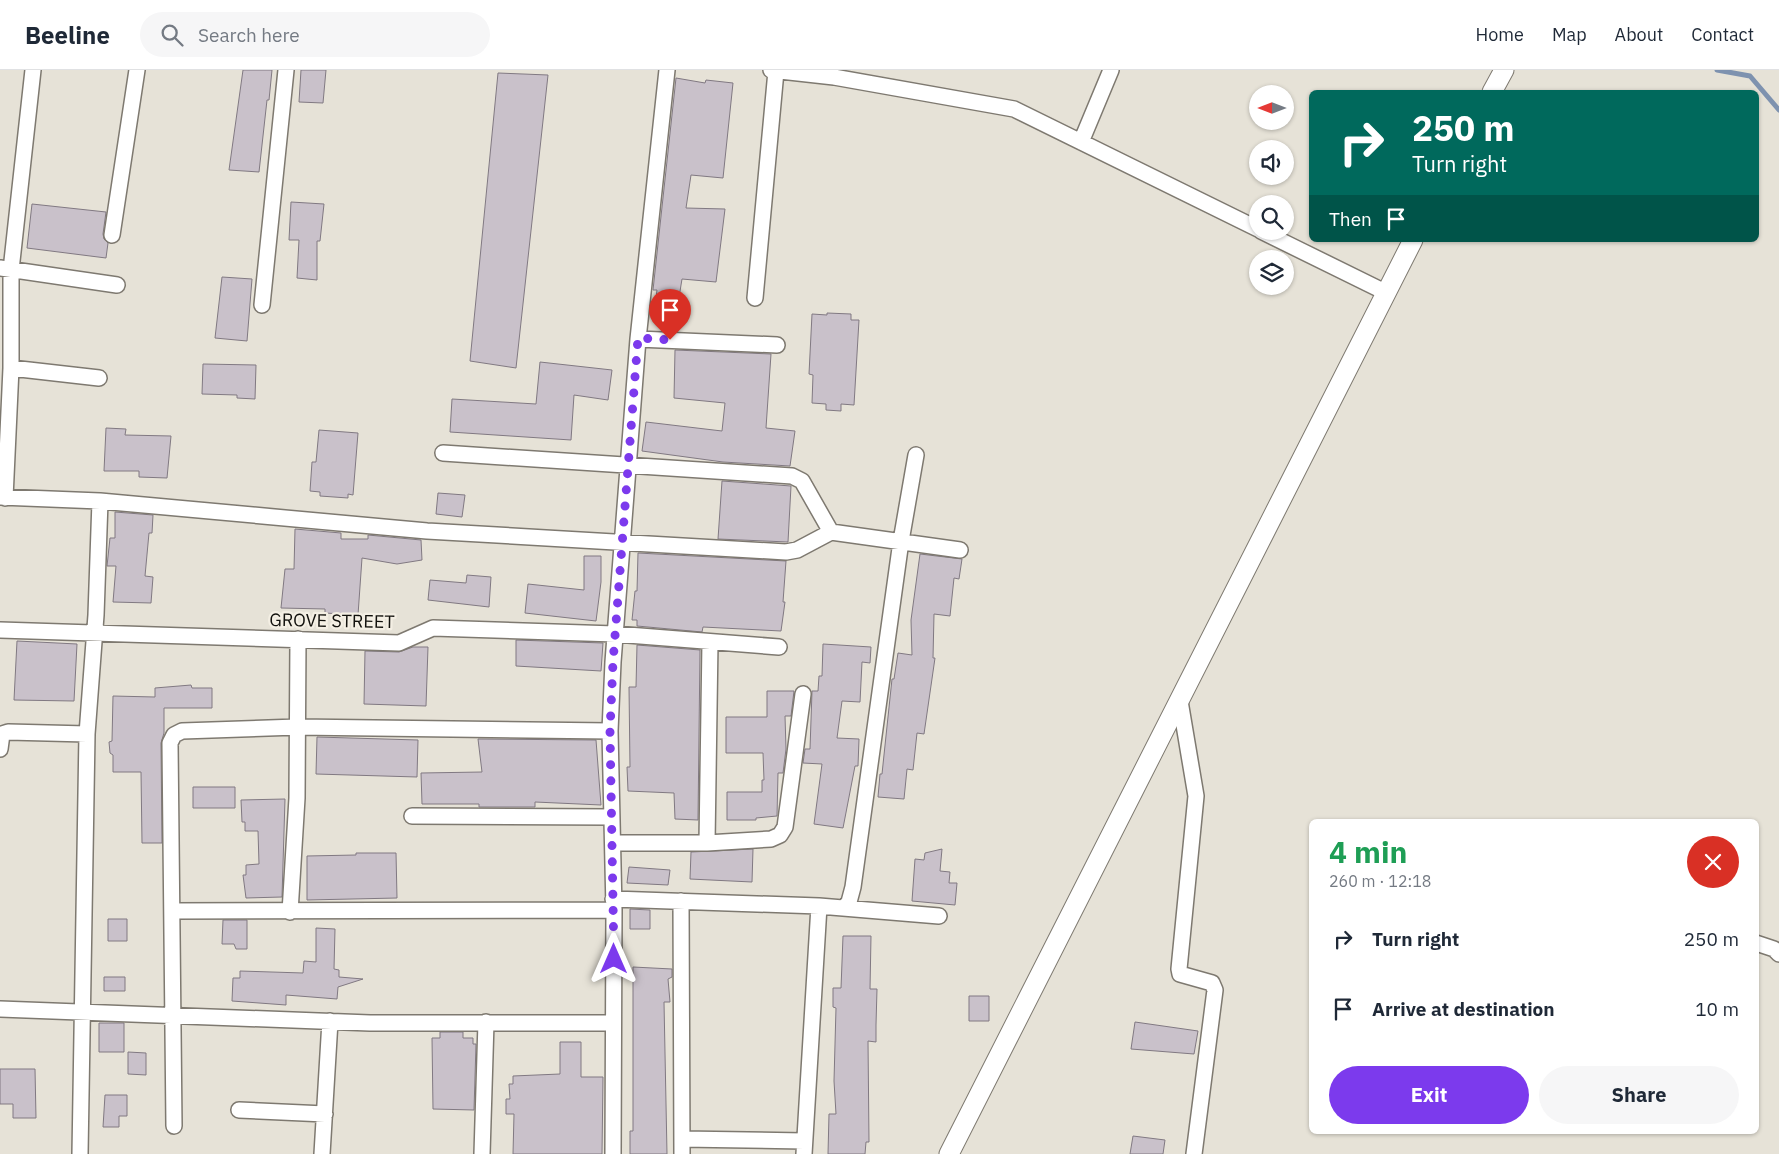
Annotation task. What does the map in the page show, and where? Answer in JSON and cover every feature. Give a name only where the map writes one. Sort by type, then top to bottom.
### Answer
[{"type":"street","points":[[33,70],[6,269],[11,368],[5,392],[2,498],[100,501],[427,531],[786,552],[797,550],[831,532],[960,550]]},
{"type":"street","points":[[112,235],[137,70]]},
{"type":"street","points":[[262,305],[286,70]]},
{"type":"street","points":[[613,1154],[613,843],[610,731],[615,634],[638,338],[667,70]]},
{"type":"street","points":[[1080,142],[1111,70]]},
{"type":"street","points":[[1493,90],[1504,70]]},
{"type":"street","points":[[755,298],[781,71],[834,77],[1014,109],[1249,225]]},
{"type":"street","points":[[1279,240],[1385,292]]},
{"type":"street","points":[[949,1154],[1412,242]]},
{"type":"street","points":[[6,269],[117,285]]},
{"type":"street","points":[[638,338],[777,345]]},
{"type":"street","points":[[11,368],[99,378]]},
{"type":"street","points":[[443,453],[792,476],[802,482],[831,532]]},
{"type":"street","points":[[844,908],[849,902],[853,887],[901,541],[916,455]]},
{"type":"street","points":[[80,1154],[86,734],[94,633],[100,501]]},
{"type":"street","name":"GROVE STREET","points":[[0,630],[399,643],[433,628],[615,634],[779,647]]},
{"type":"street","points":[[290,912],[297,798],[298,640]]},
{"type":"street","points":[[707,843],[710,642]]},
{"type":"street","points":[[613,843],[707,843],[771,839],[780,835],[785,827],[802,694]]},
{"type":"street","points":[[1180,701],[1196,796],[1179,969],[1180,974],[1186,977],[1212,983],[1215,990],[1194,1154]]},
{"type":"street","points":[[174,1126],[170,743],[174,735],[182,731],[297,727],[610,731]]},
{"type":"street","points":[[0,749],[2,734],[8,732],[86,734]]},
{"type":"street","points":[[412,816],[611,817]]},
{"type":"street","points":[[681,901],[682,1147],[804,1147],[819,906]]},
{"type":"street","points":[[173,911],[290,912],[681,901],[819,906],[940,916]]},
{"type":"street","points":[[1759,944],[1774,949],[1779,954]]},
{"type":"street","points":[[0,1009],[330,1021],[613,1023]]},
{"type":"street","points":[[322,1154],[330,1021]]},
{"type":"street","points":[[482,1154],[486,1022]]},
{"type":"street","points":[[239,1110],[324,1114]]},
{"type":"building","points":[[243,70],[272,70],[259,172],[229,170]]},
{"type":"building","points":[[301,70],[326,70],[323,103],[299,102]]},
{"type":"building","points":[[498,73],[548,75],[516,368],[470,361]]},
{"type":"building","points":[[676,78],[705,83],[706,80],[733,83],[723,178],[691,175],[686,208],[725,209],[716,282],[682,279],[675,322],[653,320],[657,290],[653,290]]},
{"type":"building","points":[[291,202],[324,204],[320,241],[317,241],[317,280],[297,278],[299,240],[289,240]]},
{"type":"building","points":[[32,204],[106,212],[103,234],[104,239],[108,243],[106,258],[27,248]]},
{"type":"building","points":[[222,277],[252,279],[247,341],[215,338]]},
{"type":"building","points":[[827,313],[851,314],[851,320],[859,320],[854,405],[841,404],[841,411],[826,410],[826,404],[812,403],[813,375],[809,374],[812,314],[827,315]]},
{"type":"building","points":[[675,350],[771,354],[766,428],[795,431],[790,466],[723,462],[642,451],[646,422],[722,431],[725,403],[674,398]]},
{"type":"building","points":[[540,362],[612,370],[608,400],[574,395],[571,440],[450,432],[452,399],[536,404]]},
{"type":"building","points":[[203,364],[256,365],[255,399],[237,398],[237,395],[202,394]]},
{"type":"building","points":[[106,428],[126,429],[125,435],[171,436],[167,478],[139,477],[139,471],[104,471]]},
{"type":"building","points":[[319,430],[358,433],[353,495],[348,494],[348,498],[320,496],[320,492],[310,491],[312,462],[316,462]]},
{"type":"building","points":[[722,481],[791,486],[788,542],[718,539]]},
{"type":"building","points":[[438,493],[465,495],[462,517],[436,514]]},
{"type":"building","points":[[115,512],[153,515],[152,533],[149,533],[145,576],[153,577],[151,603],[113,602],[116,566],[107,566],[110,538],[115,538]]},
{"type":"building","points":[[295,529],[341,533],[341,539],[368,539],[368,535],[421,540],[422,560],[397,564],[362,558],[358,615],[325,613],[325,609],[281,608],[285,569],[294,569]]},
{"type":"building","points":[[638,553],[786,561],[783,602],[785,602],[781,631],[703,627],[702,632],[637,626],[637,620],[632,620],[635,591],[637,591]]},
{"type":"building","points":[[920,554],[962,559],[959,579],[954,578],[950,616],[934,614],[933,658],[935,658],[924,734],[917,733],[913,770],[907,769],[904,799],[878,797],[892,679],[894,679],[898,653],[912,655],[911,620]]},
{"type":"building","points":[[584,556],[601,556],[601,582],[596,621],[525,613],[528,584],[584,590]]},
{"type":"building","points":[[467,575],[491,577],[489,607],[428,600],[430,580],[466,583]]},
{"type":"building","points":[[516,640],[603,643],[601,671],[516,666]]},
{"type":"building","points":[[17,641],[77,644],[74,701],[14,700]]},
{"type":"building","points":[[823,644],[871,647],[870,663],[862,662],[860,702],[842,701],[837,738],[859,739],[858,766],[855,766],[843,828],[814,824],[822,764],[803,763],[805,749],[810,749],[812,691],[818,691],[819,676],[822,676]]},
{"type":"building","points":[[637,645],[700,650],[698,820],[675,819],[674,793],[628,791],[627,767],[630,767],[629,687],[636,687]]},
{"type":"building","points":[[413,647],[428,647],[426,706],[364,704],[365,651],[399,652]]},
{"type":"building","points":[[191,685],[192,688],[212,688],[212,708],[164,708],[164,733],[161,743],[162,843],[142,843],[141,772],[113,772],[113,755],[110,753],[109,742],[112,741],[113,696],[155,697],[155,688]]},
{"type":"building","points":[[767,691],[794,691],[791,716],[785,716],[786,749],[783,773],[778,773],[777,816],[756,818],[756,820],[727,820],[727,792],[762,792],[762,780],[764,780],[763,753],[726,753],[726,717],[767,717]]},
{"type":"building","points":[[317,737],[418,740],[417,777],[316,774]]},
{"type":"building","points":[[478,739],[596,740],[601,805],[535,802],[535,807],[479,807],[479,804],[422,804],[421,773],[482,772]]},
{"type":"building","points":[[193,787],[235,787],[235,808],[193,808]]},
{"type":"building","points":[[285,799],[282,897],[246,898],[243,875],[246,875],[246,865],[259,864],[258,831],[245,831],[245,822],[242,822],[241,800]]},
{"type":"building","points":[[753,849],[752,882],[690,879],[691,852]]},
{"type":"building","points":[[942,849],[940,871],[950,872],[949,883],[957,883],[955,905],[912,901],[915,859],[924,860],[925,853]]},
{"type":"building","points":[[356,853],[396,853],[397,898],[307,900],[307,856],[356,855]]},
{"type":"building","points":[[629,867],[670,870],[668,885],[627,883]]},
{"type":"building","points":[[630,909],[650,910],[650,929],[630,929]]},
{"type":"building","points":[[108,919],[127,919],[127,941],[108,941]]},
{"type":"building","points":[[223,920],[247,920],[247,949],[236,949],[234,944],[222,944]]},
{"type":"building","points":[[316,928],[335,929],[334,969],[339,970],[339,977],[363,979],[338,987],[337,999],[286,995],[286,1005],[232,1001],[233,978],[240,978],[240,971],[303,973],[304,961],[316,962]]},
{"type":"building","points":[[843,936],[871,936],[870,989],[877,989],[876,1042],[868,1041],[869,1142],[866,1142],[865,1154],[828,1154],[829,1114],[836,1114],[834,1081],[836,1008],[833,1007],[833,988],[841,988]]},
{"type":"building","points":[[633,967],[672,969],[672,977],[668,979],[670,1002],[664,1002],[667,1154],[630,1154],[630,1131],[633,1131]]},
{"type":"building","points":[[104,977],[125,977],[125,991],[104,991]]},
{"type":"building","points":[[969,996],[989,996],[989,1021],[969,1021]]},
{"type":"building","points":[[1135,1022],[1198,1031],[1194,1054],[1131,1049]]},
{"type":"building","points":[[99,1023],[124,1023],[124,1052],[99,1052]]},
{"type":"building","points":[[440,1032],[463,1032],[463,1038],[473,1038],[473,1044],[476,1044],[474,1110],[433,1109],[432,1038],[440,1038]]},
{"type":"building","points":[[560,1042],[581,1042],[581,1077],[603,1077],[602,1154],[513,1154],[514,1114],[506,1114],[506,1099],[510,1099],[509,1084],[513,1084],[513,1076],[560,1074]]},
{"type":"building","points":[[128,1052],[146,1053],[146,1075],[128,1074]]},
{"type":"building","points":[[0,1069],[35,1069],[36,1118],[13,1118],[13,1104],[0,1104]]},
{"type":"building","points":[[105,1095],[127,1095],[127,1116],[119,1116],[119,1127],[103,1127]]},
{"type":"building","points":[[1133,1136],[1165,1140],[1163,1154],[1130,1154]]},
{"type":"waterway","points":[[1717,70],[1750,76],[1779,110]]},
{"type":"route","points":[[614,959],[610,731],[613,662],[638,338],[670,340]]}]
